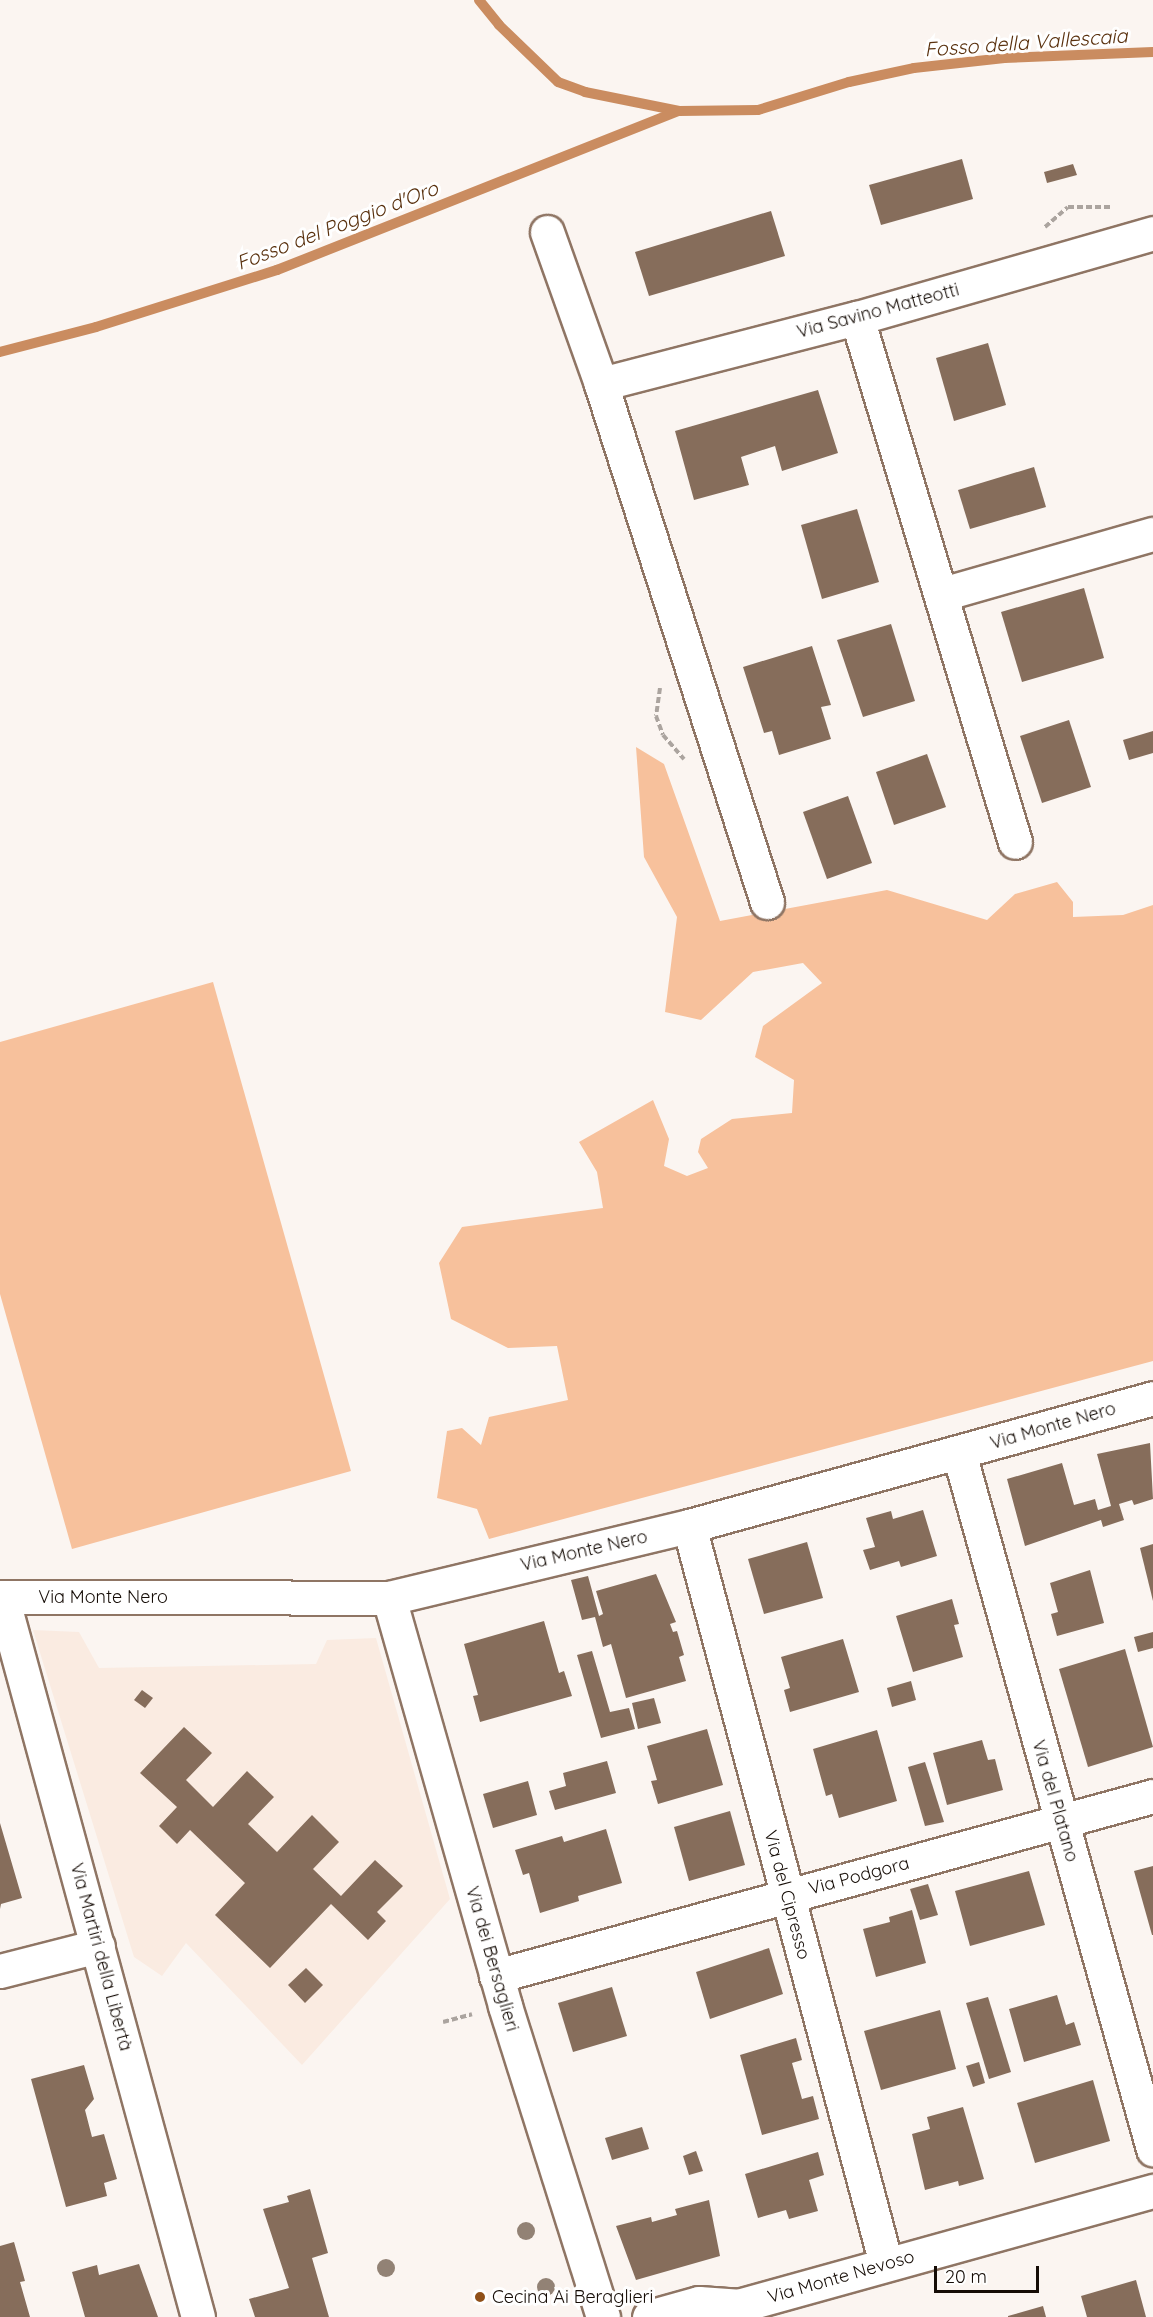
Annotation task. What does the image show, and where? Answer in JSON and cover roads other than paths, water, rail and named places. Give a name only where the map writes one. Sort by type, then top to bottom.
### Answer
[{"type":"street","points":[[547,231],[601,384],[767,902]]},
{"type":"street","name":"Via Savino Matteotti","points":[[601,384],[857,318],[1153,233]]},
{"type":"street","points":[[857,318],[942,594],[1014,842]]},
{"type":"street","points":[[942,594],[1153,534]]},
{"type":"street","name":"Via Monte Nero","points":[[1,1597],[389,1598],[689,1526],[1153,1398]]},
{"type":"street","name":"Via del Platano","points":[[959,1453],[1153,2149]]},
{"type":"street","name":"Via del Cipresso","points":[[689,1526],[886,2264]]},
{"type":"street","name":"Via Martiri della Libertà","points":[[1,1597],[198,2317]]},
{"type":"street","name":"Via dei Bersaglieri","points":[[389,1598],[496,1976],[603,2317]]},
{"type":"street","name":"Via Podgora","points":[[496,1976],[1153,1796]]},
{"type":"street","points":[[0,1971],[98,1946]]},
{"type":"street","name":"Via Monte Nevoso","points":[[649,2317],[699,2303],[728,2311],[886,2264],[1153,2191]]},
{"type":"waterway","name":"Fosso della Vallescaia","points":[[479,0],[499,25],[558,82],[585,92],[679,111],[758,110],[849,82],[914,68],[1004,58],[1153,52]]},
{"type":"waterway","name":"Fosso del Poggio d'Oro","points":[[0,352],[96,327],[277,270],[679,111]]},
{"type":"place","name":"Cecina Ai Beraglieri","points":[[480,2297]]}]
